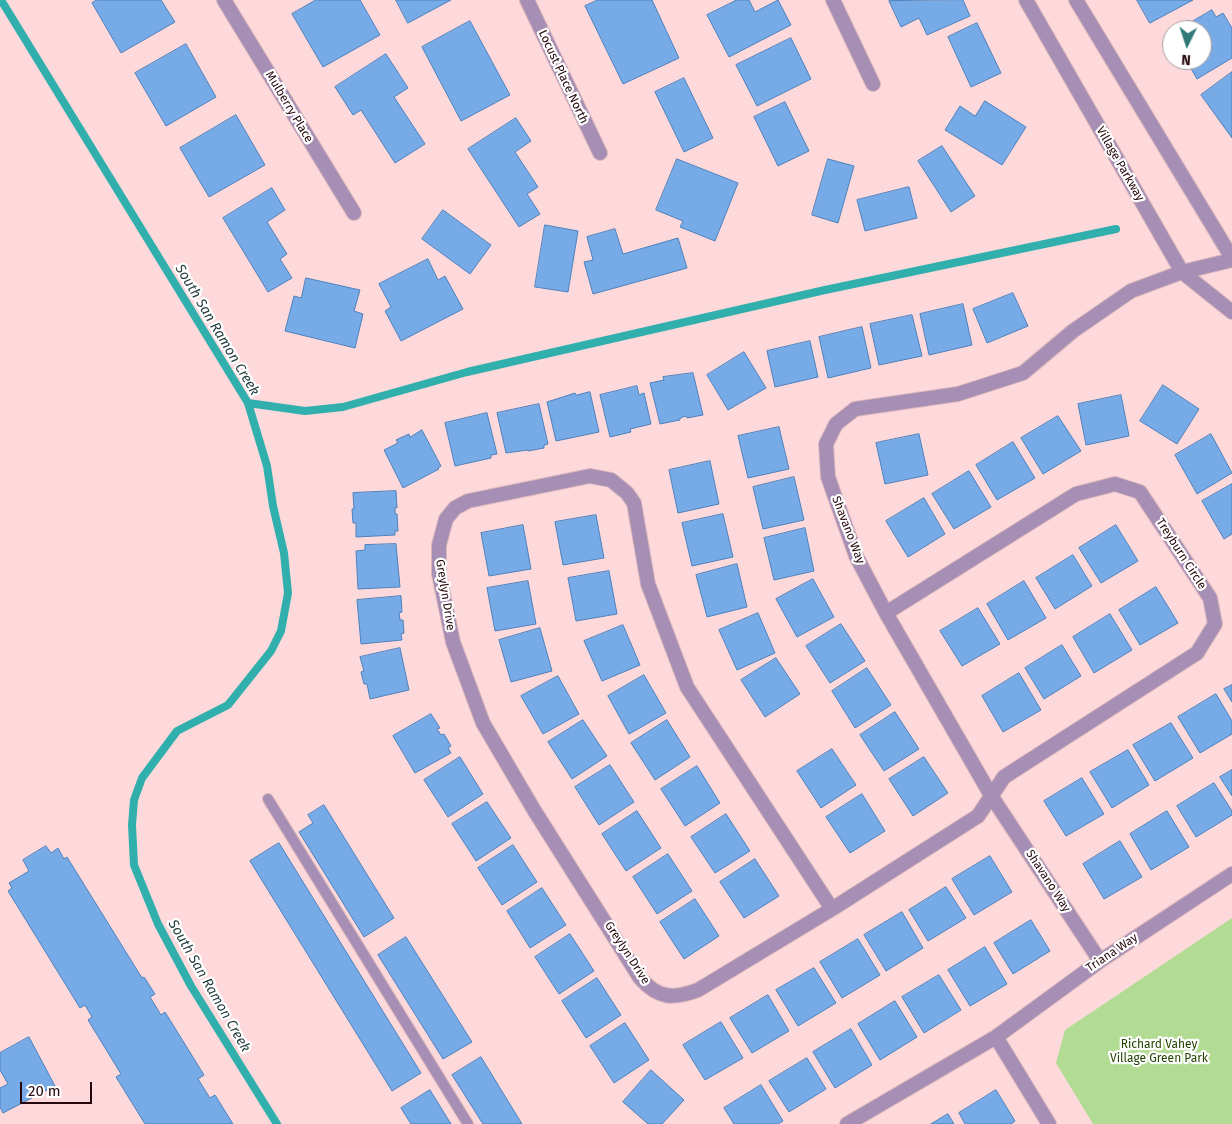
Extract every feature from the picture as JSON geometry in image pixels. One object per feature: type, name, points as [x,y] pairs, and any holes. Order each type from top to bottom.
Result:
[{"type":"street","name":"Mulberry Place","points":[[224,0],[354,214]]},
{"type":"street","name":"Locust Place North","points":[[527,0],[600,153]]},
{"type":"street","points":[[833,0],[873,84]]},
{"type":"street","name":"Village Parkway","points":[[1026,0],[1182,272],[1232,312]]},
{"type":"street","points":[[1076,0],[1232,259]]},
{"type":"street","name":"Shavano Way","points":[[1100,961],[992,797],[886,613],[856,556],[828,477],[826,444],[836,424],[855,409],[958,394],[1023,373],[1073,331],[1131,291],[1182,272],[1232,259]]},
{"type":"street","name":"Greylyn Drive","points":[[832,910],[687,687],[648,584],[634,503],[627,493],[611,480],[590,476],[468,501],[455,508],[446,519],[441,533],[439,574],[453,642],[483,723],[534,810],[646,985],[653,990],[668,996],[684,995],[698,990],[832,910],[978,816],[992,797]]},
{"type":"street","name":"Treyburn Circle","points":[[886,613],[1076,494],[1115,484],[1140,492],[1210,598],[1215,624],[1196,653],[1004,777],[992,797]]},
{"type":"street","name":"Triana Way","points":[[847,1124],[996,1037],[1100,961],[1232,874]]},
{"type":"street","points":[[996,1037],[1049,1124]]},
{"type":"lane","points":[[268,798],[468,1124]]},
{"type":"green space","name":"Richard Vahey Village Green Park","points":[[1232,918],[1232,1124],[1093,1124],[1056,1063],[1065,1030]]},
{"type":"building","points":[[97,0],[161,0],[175,22],[121,53],[92,3]]},
{"type":"building","points":[[316,0],[360,0],[380,35],[323,67],[292,14]]},
{"type":"building","points":[[396,0],[451,0],[408,23]]},
{"type":"building","points":[[598,0],[652,0],[679,58],[623,84],[585,6]]},
{"type":"building","points":[[737,0],[749,0],[755,12],[778,0],[791,25],[729,57],[707,15]]},
{"type":"building","points":[[963,0],[970,16],[927,35],[919,18],[901,27],[889,1]]},
{"type":"building","points":[[1137,0],[1193,0],[1150,23]]},
{"type":"building","points":[[1212,10],[1216,17],[1223,13],[1232,28],[1232,58],[1212,70],[1212,20],[1195,20]]},
{"type":"building","points":[[470,21],[510,95],[461,121],[422,47]]},
{"type":"building","points":[[977,23],[1001,73],[971,87],[948,37]]},
{"type":"building","points":[[791,38],[811,79],[757,106],[736,65]]},
{"type":"building","points":[[186,44],[216,97],[166,126],[135,73]]},
{"type":"building","points":[[386,54],[408,88],[394,97],[425,144],[395,163],[361,110],[353,115],[335,87]]},
{"type":"building","points":[[1192,70],[1212,70],[1197,79]]},
{"type":"building","points":[[1232,72],[1232,138],[1201,95]]},
{"type":"building","points":[[684,78],[713,138],[684,152],[655,92]]},
{"type":"building","points":[[985,101],[1026,127],[1002,165],[945,130],[960,106],[975,116]]},
{"type":"building","points":[[785,102],[809,151],[778,166],[754,117]]},
{"type":"building","points":[[236,115],[265,165],[209,197],[180,148]]},
{"type":"building","points":[[516,118],[531,141],[515,152],[538,187],[527,194],[540,214],[519,227],[468,149]]},
{"type":"building","points":[[942,146],[975,196],[951,212],[918,161]]},
{"type":"building","points":[[677,159],[738,183],[715,241],[680,227],[683,221],[656,210]]},
{"type":"building","points":[[828,159],[854,166],[838,223],[812,215]]},
{"type":"building","points":[[909,187],[917,218],[865,231],[857,200]]},
{"type":"building","points":[[272,188],[285,210],[267,222],[287,254],[280,259],[292,278],[268,292],[223,218]]},
{"type":"building","points":[[443,210],[491,245],[470,274],[422,239]]},
{"type":"building","points":[[545,225],[578,231],[568,292],[535,287]]},
{"type":"building","points":[[615,229],[623,254],[678,238],[687,268],[593,294],[584,262],[593,260],[587,237]]},
{"type":"building","points":[[428,259],[438,280],[445,276],[463,309],[401,341],[385,311],[391,307],[379,284]]},
{"type":"building","points":[[306,278],[360,290],[354,311],[363,314],[355,348],[285,331],[294,296],[301,298]]},
{"type":"building","points":[[1013,293],[1028,326],[987,343],[973,309]]},
{"type":"building","points":[[963,304],[972,345],[929,355],[920,314]]},
{"type":"building","points":[[912,315],[922,356],[879,365],[870,324]]},
{"type":"building","points":[[862,327],[871,368],[828,378],[819,337]]},
{"type":"building","points":[[810,341],[818,377],[775,387],[767,351]]},
{"type":"building","points":[[744,352],[766,388],[728,410],[707,375]]},
{"type":"building","points":[[693,373],[703,415],[687,418],[686,416],[680,418],[680,420],[660,424],[650,383],[664,380],[663,377]]},
{"type":"building","points":[[1163,385],[1199,409],[1177,444],[1140,421]]},
{"type":"building","points":[[637,386],[639,395],[644,393],[651,424],[630,429],[631,432],[610,437],[600,395]]},
{"type":"building","points":[[590,392],[599,432],[556,441],[547,402],[575,393],[576,395]]},
{"type":"building","points":[[1121,395],[1129,436],[1086,445],[1078,404]]},
{"type":"building","points":[[539,404],[548,444],[544,445],[544,448],[506,453],[497,413]]},
{"type":"building","points":[[487,413],[497,454],[491,455],[491,458],[455,466],[445,423]]},
{"type":"building","points":[[1058,416],[1081,451],[1043,474],[1021,438]]},
{"type":"building","points":[[779,427],[789,469],[748,478],[738,436]]},
{"type":"building","points":[[422,430],[441,466],[439,469],[403,488],[384,450],[398,443],[396,440],[409,434],[410,437]]},
{"type":"building","points":[[919,434],[928,475],[885,484],[876,443]]},
{"type":"building","points":[[1211,434],[1232,473],[1197,494],[1175,455]]},
{"type":"building","points":[[1013,442],[1035,478],[997,500],[976,465]]},
{"type":"building","points":[[710,461],[719,504],[678,513],[669,470]]},
{"type":"building","points":[[969,471],[991,507],[954,529],[932,494]]},
{"type":"building","points":[[794,477],[804,520],[763,529],[753,487]]},
{"type":"building","points":[[1232,484],[1232,534],[1224,539],[1202,501]]},
{"type":"building","points":[[396,491],[397,508],[395,507],[395,514],[397,514],[398,531],[395,531],[395,535],[356,537],[356,523],[353,523],[352,509],[354,509],[353,493]]},
{"type":"building","points":[[924,498],[945,534],[908,557],[886,521]]},
{"type":"building","points":[[723,514],[733,557],[692,566],[682,523]]},
{"type":"building","points":[[596,515],[604,558],[563,565],[555,522]]},
{"type":"building","points":[[523,525],[531,569],[489,576],[481,533]]},
{"type":"building","points":[[1116,525],[1138,561],[1101,583],[1079,548]]},
{"type":"building","points":[[805,528],[814,571],[774,580],[764,538]]},
{"type":"building","points":[[396,544],[400,587],[358,589],[356,551],[365,550],[365,545]]},
{"type":"building","points":[[1073,555],[1092,586],[1055,609],[1036,578]]},
{"type":"building","points":[[737,564],[747,607],[707,617],[696,575]]},
{"type":"building","points":[[609,571],[617,614],[576,621],[568,578]]},
{"type":"building","points":[[813,579],[834,617],[797,637],[776,599]]},
{"type":"building","points":[[528,581],[536,624],[495,631],[487,588]]},
{"type":"building","points":[[1024,581],[1046,618],[1008,640],[987,604]]},
{"type":"building","points":[[1156,587],[1178,623],[1140,645],[1119,610]]},
{"type":"building","points":[[401,596],[402,612],[399,613],[400,620],[403,620],[404,633],[401,634],[402,640],[361,644],[357,600]]},
{"type":"building","points":[[978,608],[1000,644],[962,666],[940,631]]},
{"type":"building","points":[[758,613],[775,653],[737,670],[719,630]]},
{"type":"building","points":[[1110,614],[1132,650],[1094,673],[1073,637]]},
{"type":"building","points":[[841,624],[865,661],[830,683],[806,646]]},
{"type":"building","points":[[623,625],[640,665],[602,681],[584,641]]},
{"type":"building","points":[[540,628],[552,671],[511,682],[499,640]]},
{"type":"building","points":[[1062,645],[1081,676],[1044,699],[1025,668]]},
{"type":"building","points":[[400,648],[409,690],[370,699],[367,684],[364,684],[361,672],[364,671],[360,657]]},
{"type":"building","points":[[776,658],[800,694],[765,717],[741,680]]},
{"type":"building","points":[[867,668],[891,705],[855,728],[832,691]]},
{"type":"building","points":[[1019,673],[1041,710],[1003,732],[982,696]]},
{"type":"building","points":[[644,675],[666,713],[629,734],[608,696]]},
{"type":"building","points":[[558,676],[579,714],[543,734],[521,696]]},
{"type":"building","points":[[1232,685],[1232,702],[1224,689]]},
{"type":"building","points":[[1216,694],[1232,721],[1232,734],[1200,753],[1178,717]]},
{"type":"building","points":[[895,712],[919,749],[884,771],[860,735]]},
{"type":"building","points":[[431,714],[440,728],[437,729],[441,735],[444,734],[451,746],[448,748],[451,753],[415,773],[393,736]]},
{"type":"building","points":[[583,720],[607,756],[572,779],[548,742]]},
{"type":"building","points":[[667,720],[690,757],[655,780],[631,743]]},
{"type":"building","points":[[1171,723],[1193,758],[1155,781],[1133,745]]},
{"type":"building","points":[[832,749],[856,785],[821,808],[797,771]]},
{"type":"building","points":[[1128,750],[1149,785],[1112,808],[1090,772]]},
{"type":"building","points":[[460,757],[483,794],[448,817],[424,780]]},
{"type":"building","points":[[924,757],[948,793],[913,816],[889,779]]},
{"type":"building","points":[[610,765],[634,802],[599,825],[575,787]]},
{"type":"building","points":[[697,766],[720,803],[685,826],[661,789]]},
{"type":"building","points":[[1232,770],[1232,796],[1220,777]]},
{"type":"building","points":[[1082,778],[1104,814],[1066,836],[1044,801]]},
{"type":"building","points":[[1214,783],[1232,811],[1232,815],[1196,837],[1177,806]]},
{"type":"building","points":[[862,794],[885,831],[850,853],[826,817]]},
{"type":"building","points":[[487,802],[511,838],[476,861],[452,824]]},
{"type":"building","points":[[324,805],[394,918],[364,937],[299,832],[313,823],[308,815]]},
{"type":"building","points":[[637,811],[661,848],[626,871],[602,834]]},
{"type":"building","points":[[1167,811],[1189,847],[1151,870],[1130,834]]},
{"type":"building","points":[[726,814],[750,851],[715,873],[691,837]]},
{"type":"building","points":[[1120,841],[1142,877],[1104,899],[1083,864]]},
{"type":"building","points":[[279,843],[421,1073],[392,1091],[250,861]]},
{"type":"building","points":[[513,845],[537,882],[502,905],[478,868]]},
{"type":"building","points":[[46,846],[51,853],[58,848],[64,859],[67,857],[142,978],[144,977],[155,994],[150,997],[161,1015],[165,1012],[204,1075],[198,1079],[210,1098],[215,1095],[233,1124],[145,1124],[116,1077],[121,1074],[88,1020],[92,1017],[85,1005],[80,1008],[8,891],[12,888],[9,883],[29,871],[23,860]]},
{"type":"building","points":[[668,854],[692,891],[657,914],[633,877]]},
{"type":"building","points":[[990,856],[1012,892],[974,915],[952,879]]},
{"type":"building","points":[[755,859],[779,896],[744,918],[720,882]]},
{"type":"building","points":[[946,887],[966,918],[928,941],[909,910]]},
{"type":"building","points":[[542,888],[566,925],[530,948],[507,911]]},
{"type":"building","points":[[695,899],[719,936],[684,959],[660,922]]},
{"type":"building","points":[[902,912],[923,948],[886,971],[864,935]]},
{"type":"building","points":[[1031,920],[1050,951],[1013,974],[994,943]]},
{"type":"building","points":[[570,934],[594,971],[559,994],[535,957]]},
{"type":"building","points":[[406,937],[472,1042],[443,1059],[378,955]]},
{"type":"building","points":[[858,939],[880,975],[842,998],[820,962]]},
{"type":"building","points":[[985,947],[1007,984],[970,1006],[948,970]]},
{"type":"building","points":[[814,968],[836,1003],[798,1026],[776,990]]},
{"type":"building","points":[[939,975],[961,1010],[924,1033],[902,997]]},
{"type":"building","points":[[597,978],[621,1015],[586,1038],[562,1001]]},
{"type":"building","points":[[768,995],[789,1031],[752,1053],[730,1018]]},
{"type":"building","points":[[895,1001],[917,1037],[880,1060],[858,1024]]},
{"type":"building","points":[[721,1022],[743,1058],[705,1080],[683,1045]]},
{"type":"building","points":[[625,1023],[649,1060],[614,1083],[590,1046]]},
{"type":"building","points":[[851,1029],[872,1065],[835,1088],[813,1052]]},
{"type":"building","points":[[29,1037],[55,1086],[3,1113],[0,1107],[0,1088],[8,1084],[0,1070],[0,1053]]},
{"type":"building","points":[[481,1057],[522,1124],[483,1124],[452,1075]]},
{"type":"building","points":[[807,1058],[826,1089],[789,1112],[769,1081]]},
{"type":"building","points":[[651,1070],[684,1100],[662,1124],[648,1124],[623,1102]]},
{"type":"building","points":[[761,1085],[783,1121],[778,1124],[734,1124],[724,1108]]},
{"type":"building","points":[[430,1090],[451,1124],[411,1124],[401,1108]]},
{"type":"building","points":[[996,1090],[1015,1121],[1011,1124],[965,1124],[959,1113]]},
{"type":"building","points":[[948,1114],[954,1124],[931,1124]]},
{"type":"waterway","name":"South San Ramon Creek","points":[[1,0],[248,403],[267,466],[273,506],[284,553],[288,593],[281,631],[271,651],[228,705],[177,731],[142,778],[134,800],[132,825],[134,865],[158,924],[191,986],[277,1124]]},
{"type":"waterway","points":[[248,403],[305,411],[343,407],[467,372],[825,290],[1116,229]]}]
